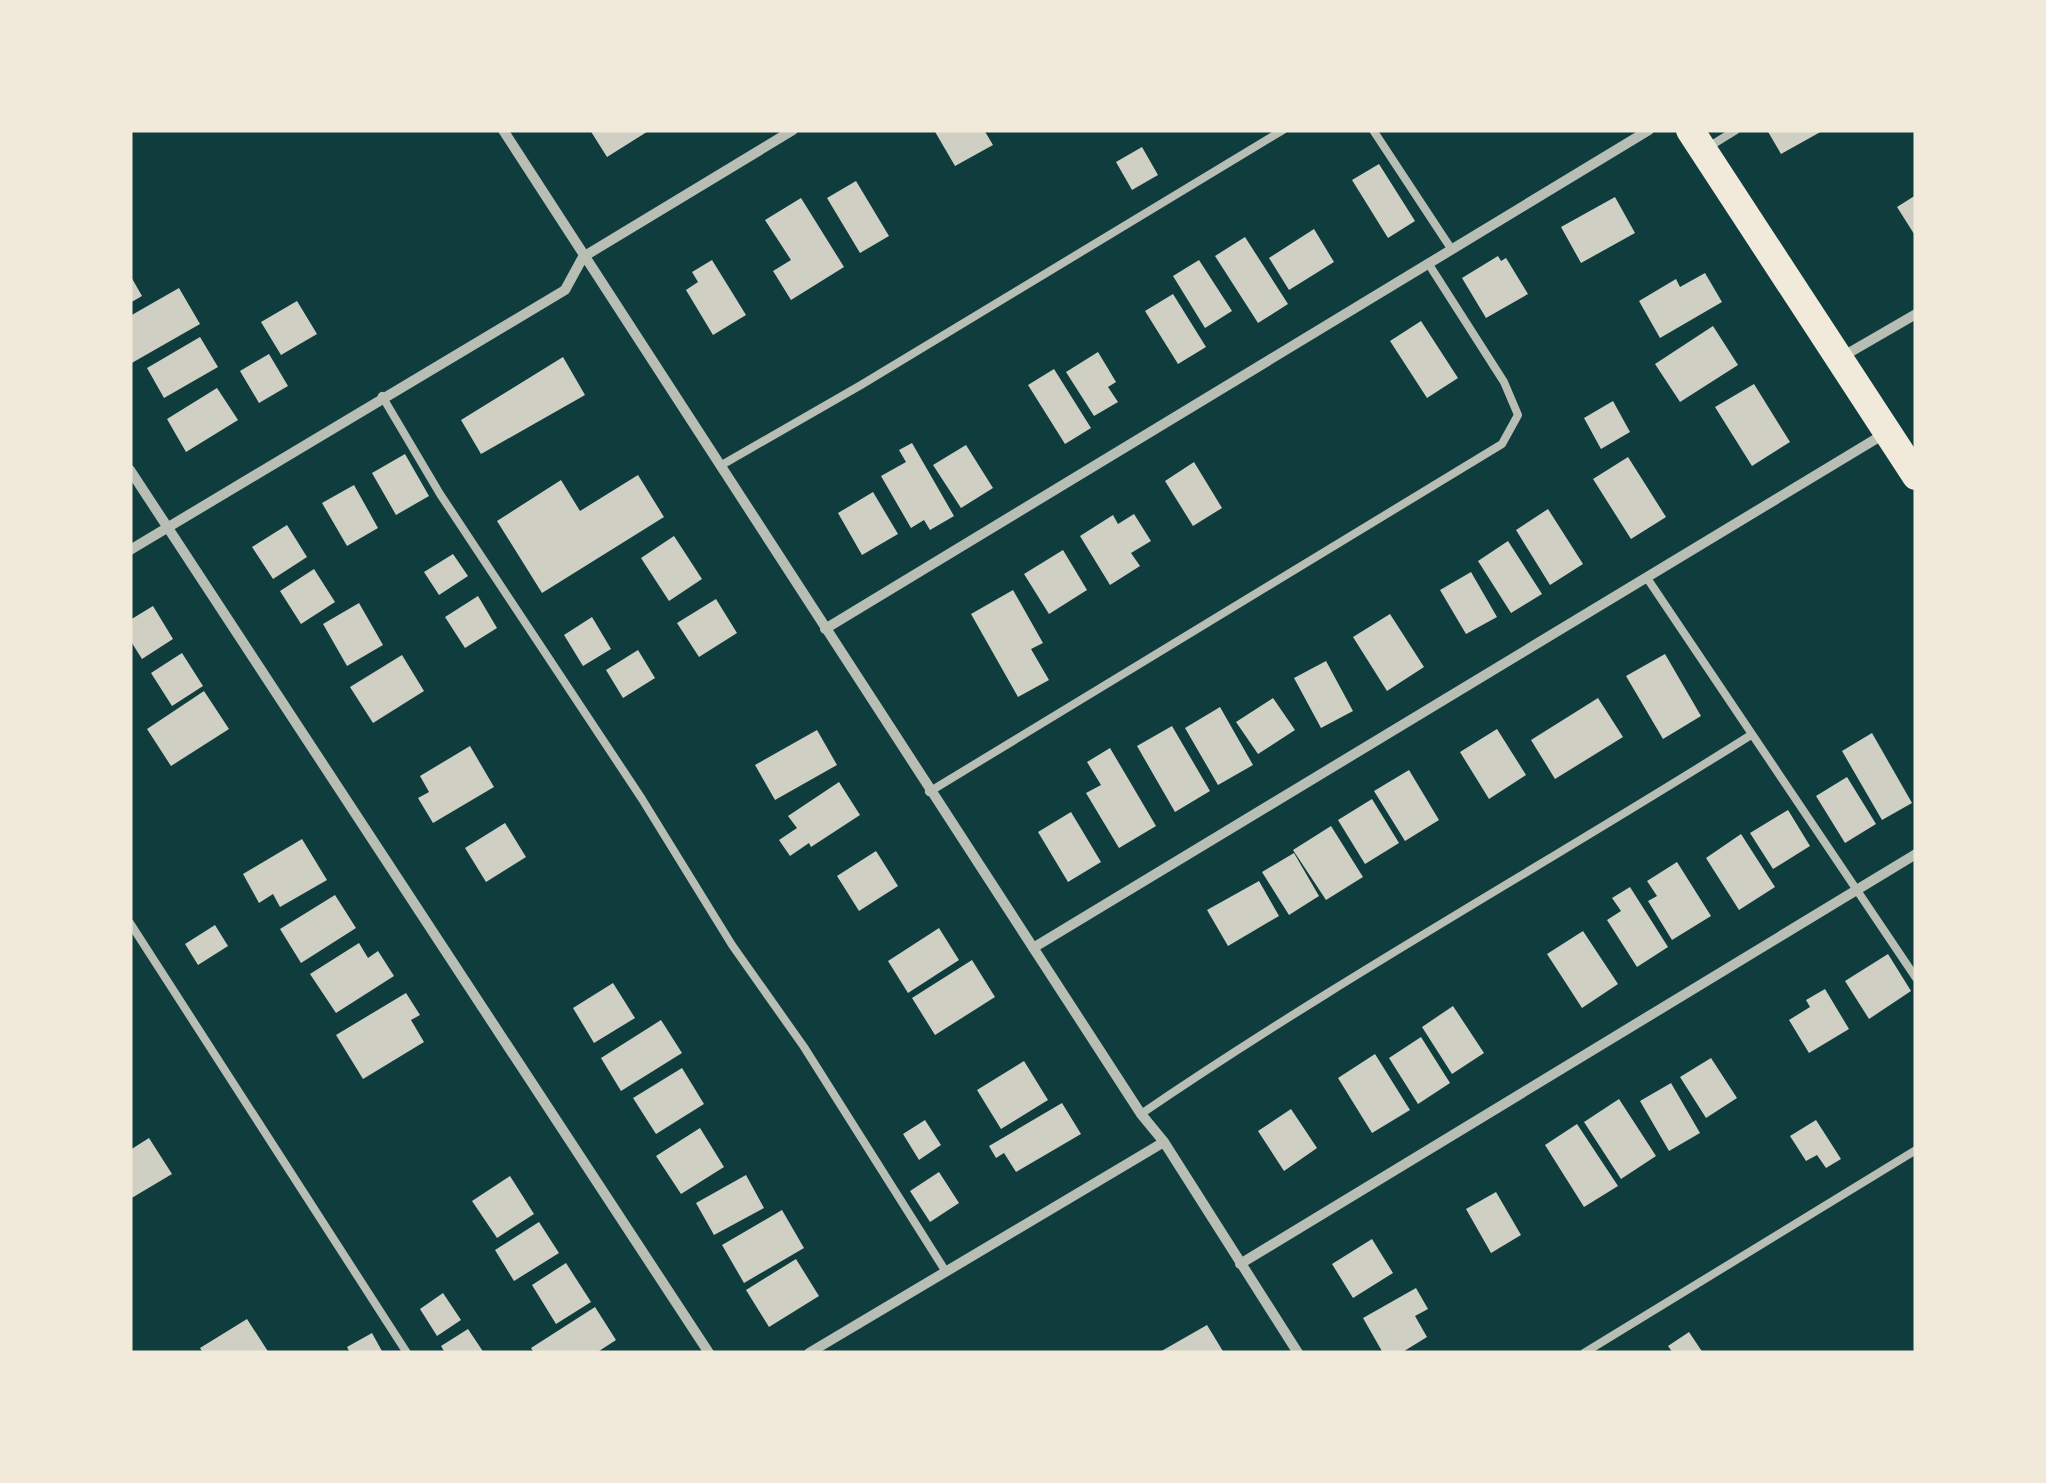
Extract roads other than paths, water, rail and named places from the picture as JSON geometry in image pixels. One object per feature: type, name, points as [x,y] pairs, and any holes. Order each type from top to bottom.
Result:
[{"type":"highway","points":[[1696,140],[1916,476]]},
{"type":"street","points":[[503,130],[1298,1353]]},
{"type":"street","points":[[130,550],[565,290],[583,257],[793,130]]},
{"type":"street","points":[[826,629],[1649,130]]},
{"type":"street","points":[[1840,358],[1916,314]]},
{"type":"street","points":[[1033,948],[1888,432]]},
{"type":"street","points":[[130,470],[708,1353]]},
{"type":"street","points":[[1240,1264],[1916,854]]},
{"type":"street","points":[[809,1353],[1164,1142]]},
{"type":"lane","points":[[720,466],[1283,130]]},
{"type":"lane","points":[[1373,130],[1452,250]]},
{"type":"lane","points":[[1696,140],[1736,130]]},
{"type":"lane","points":[[930,792],[1502,444],[1518,415],[1504,382],[1428,263]]},
{"type":"lane","points":[[382,396],[440,494],[642,799],[732,945],[804,1047],[946,1272]]},
{"type":"lane","points":[[1646,578],[1916,978]]},
{"type":"lane","points":[[1142,1114],[1388,953],[1541,866],[1751,736]]},
{"type":"lane","points":[[130,923],[407,1353]]},
{"type":"lane","points":[[1584,1353],[1916,1150]]}]
